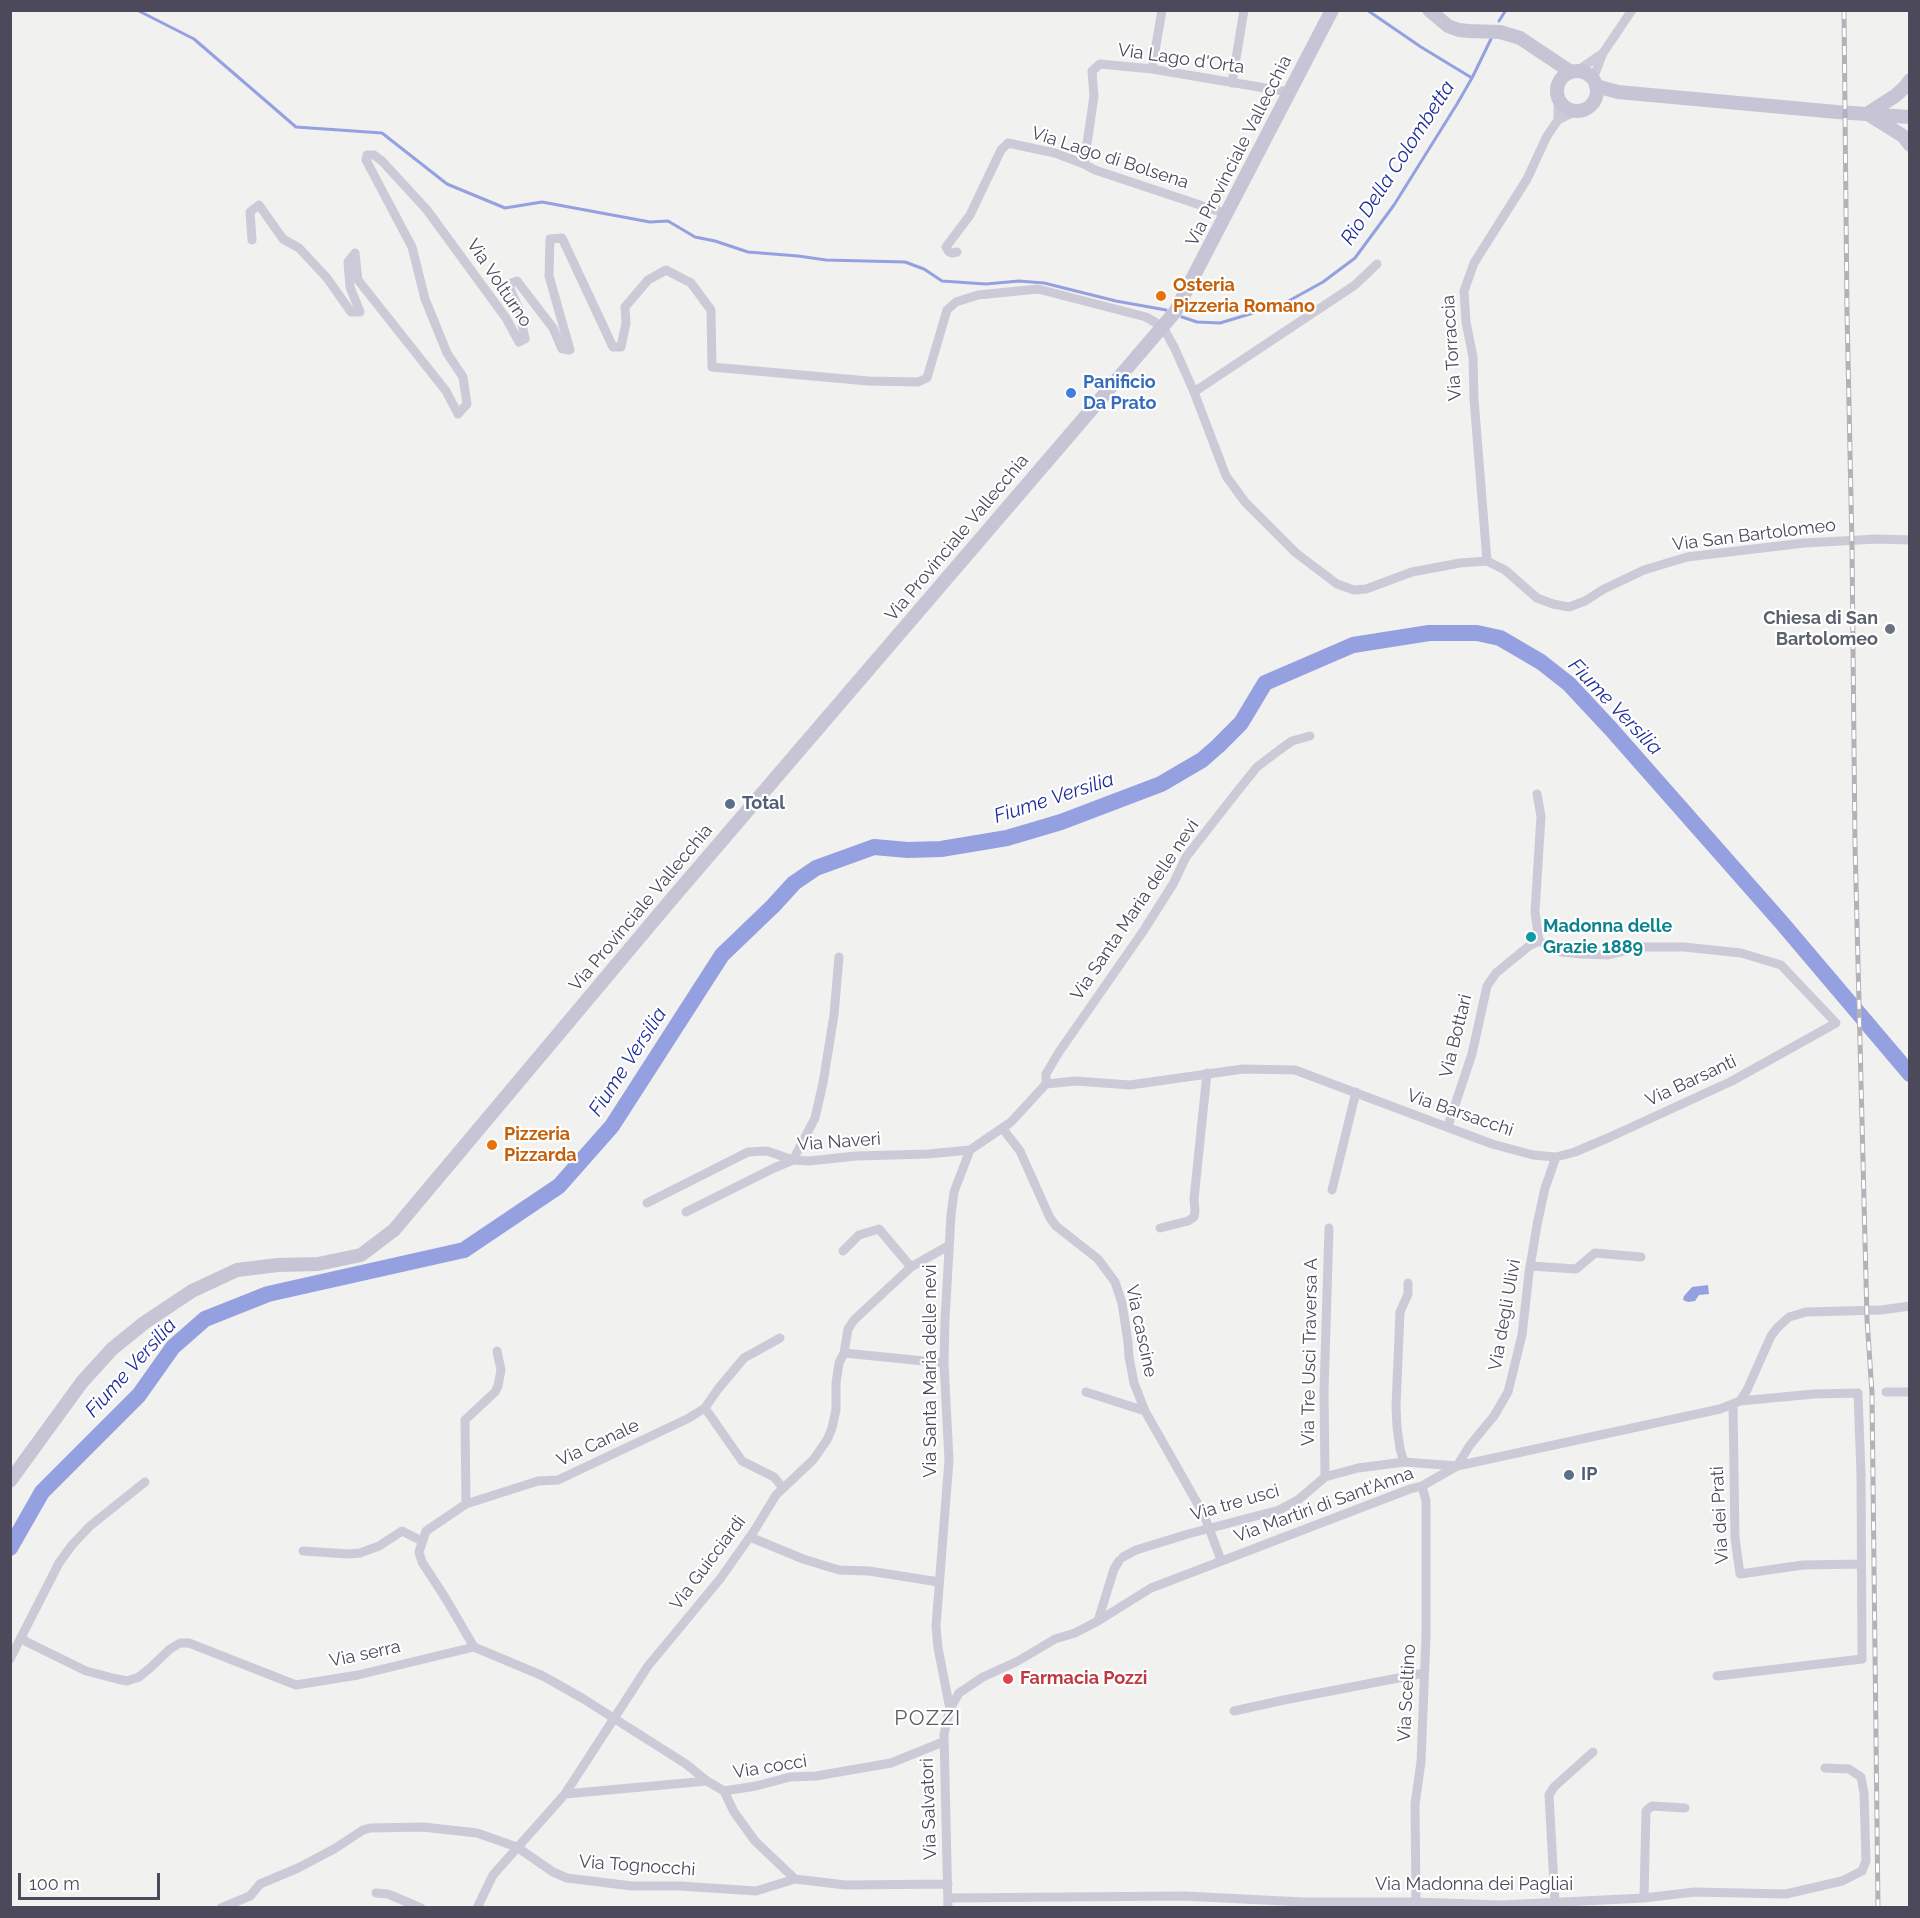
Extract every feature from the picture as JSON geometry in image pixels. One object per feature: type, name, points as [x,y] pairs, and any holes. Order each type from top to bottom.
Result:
[{"type":"main road","name":"Via Provinciale Vallecchia","points":[[10,1481],[82,1382],[112,1349],[144,1323],[192,1291],[237,1270],[278,1265],[318,1264],[361,1255],[394,1230],[686,883],[1176,312],[1332,10]]},
{"type":"main road","points":[[1429,10],[1448,26],[1469,32],[1500,32],[1511,35],[1574,71],[1589,75],[1594,83],[1595,99],[1585,108]]},
{"type":"main road","points":[[1544,55],[1566,107],[1585,108],[1618,92]]},
{"type":"main road","points":[[1558,90],[1561,79],[1574,71]]},
{"type":"main road","points":[[1867,114],[1895,96],[1910,80]]},
{"type":"main road","points":[[1594,83],[1618,92],[1910,117]]},
{"type":"main road","points":[[1867,114],[1903,136],[1910,145]]},
{"type":"street","points":[[1152,69],[1162,10]]},
{"type":"street","points":[[1232,83],[1244,10]]},
{"type":"street","points":[[1594,83],[1603,53],[1632,10]]},
{"type":"street","points":[[1574,71],[1603,53]]},
{"type":"street","name":"Via Lago d'Orta","points":[[1084,164],[1094,96],[1092,71],[1100,64],[1152,69],[1289,92]]},
{"type":"street","points":[[1558,90],[1558,120],[1585,108]]},
{"type":"street","name":"Via Torraccia","points":[[1487,561],[1474,399],[1473,357],[1464,291],[1474,263],[1527,179],[1547,136],[1558,120]]},
{"type":"street","name":"Via Lago di Bolsena","points":[[957,252],[952,253],[946,247],[970,215],[1001,150],[1008,143],[1055,153],[1095,170],[1227,214]]},
{"type":"street","name":"Via Volturno","points":[[252,240],[250,212],[259,205],[283,239],[299,249],[320,271],[351,312],[360,312],[350,287],[348,262],[355,253],[358,280],[446,391],[458,414],[467,404],[463,377],[447,353],[425,299],[412,247],[366,160],[367,155],[374,155],[382,161],[427,210],[506,318],[519,342],[525,339],[519,309],[508,284],[517,281],[553,328],[562,349],[570,350],[549,276],[550,239],[562,238],[613,347],[621,347],[626,323],[626,307],[648,280],[666,270],[691,283],[711,310],[712,368],[868,381],[918,382],[927,378],[946,310],[956,302],[978,295],[1038,289],[1146,317],[1163,327]]},
{"type":"street","points":[[1194,392],[1355,285],[1377,264]]},
{"type":"street","points":[[1163,327],[1194,392],[1226,476],[1245,502],[1296,553],[1337,584],[1354,590],[1366,589],[1412,572],[1461,562],[1487,561]]},
{"type":"street","name":"Via San Bartolomeo","points":[[1487,561],[1505,570],[1537,598],[1569,607],[1644,570],[1687,558],[1804,543],[1878,538],[1910,540]]},
{"type":"street","name":"Via Santa Maria delle nevi","points":[[950,1709],[937,1637],[949,1460],[944,1363],[948,1246],[954,1192],[970,1150],[1003,1129],[1046,1084],[1046,1074],[1059,1052],[1144,930],[1173,884],[1186,857],[1257,767],[1292,741],[1310,736]]},
{"type":"street","points":[[1537,794],[1541,816],[1535,912],[1539,941]]},
{"type":"street","name":"Via Barsanti","points":[[1539,941],[1561,952],[1581,954],[1608,955],[1641,947],[1657,949],[1684,947],[1741,953],[1781,965],[1836,1023],[1732,1081],[1610,1137],[1575,1152],[1556,1157]]},
{"type":"street","name":"Via Bottari","points":[[1448,1126],[1472,1054],[1487,986],[1496,973],[1529,945],[1539,941]]},
{"type":"street","points":[[647,1203],[748,1152],[767,1151],[794,1160],[815,1118],[834,1015],[839,957]]},
{"type":"street","name":"Via Barsacchi","points":[[1046,1084],[1076,1081],[1130,1085],[1243,1069],[1295,1070],[1492,1144],[1533,1155],[1556,1157]]},
{"type":"street","points":[[1160,1228],[1188,1221],[1194,1217],[1196,1211],[1194,1199],[1207,1073]]},
{"type":"street","points":[[1332,1190],[1356,1092]]},
{"type":"street","name":"Via cascine","points":[[1003,1129],[1020,1151],[1050,1218],[1056,1226],[1098,1259],[1115,1282],[1122,1303],[1134,1383],[1145,1411],[1204,1515],[1221,1560]]},
{"type":"street","name":"Via Naveri","points":[[686,1212],[794,1160],[809,1161],[970,1150]]},
{"type":"street","name":"Via degli Ulivi","points":[[1457,1466],[1470,1445],[1494,1416],[1508,1392],[1522,1335],[1530,1266],[1545,1188],[1556,1157]]},
{"type":"street","name":"Via Tre Usci Traversa A","points":[[1325,1477],[1324,1391],[1329,1228]]},
{"type":"street","points":[[843,1251],[859,1235],[879,1229],[911,1267]]},
{"type":"street","name":"Via Guicciardi","points":[[477,1908],[493,1875],[534,1826],[565,1794],[648,1666],[690,1617],[750,1537],[783,1488],[813,1460],[827,1440],[836,1410],[839,1363],[844,1353],[848,1329],[854,1320],[911,1267],[948,1246]]},
{"type":"street","points":[[1530,1266],[1576,1269],[1595,1253],[1641,1257]]},
{"type":"street","points":[[1404,1462],[1396,1427],[1396,1406],[1400,1312],[1408,1293],[1408,1283]]},
{"type":"street","points":[[1737,1403],[1750,1384],[1771,1336],[1790,1317],[1806,1312],[1881,1310],[1910,1306]]},
{"type":"street","name":"Via Canale","points":[[422,1541],[426,1531],[466,1504],[538,1481],[558,1480],[621,1452],[705,1408],[744,1358],[780,1338]]},
{"type":"street","points":[[466,1504],[465,1420],[495,1392],[498,1386],[501,1370],[497,1351]]},
{"type":"street","points":[[844,1353],[944,1363]]},
{"type":"street","points":[[1086,1392],[1145,1411]]},
{"type":"street","points":[[1886,1392],[1910,1392]]},
{"type":"street","name":"Via Martiri di Sant'Anna","points":[[950,1709],[959,1693],[983,1677],[1018,1661],[1055,1639],[1075,1633],[1098,1621],[1151,1588],[1422,1486],[1457,1466],[1650,1425],[1737,1403],[1814,1394],[1858,1393],[1861,1475],[1860,1564]]},
{"type":"street","name":"Via dei Prati","points":[[1737,1403],[1735,1528],[1740,1574],[1803,1565],[1860,1564]]},
{"type":"street","points":[[705,1408],[742,1461],[774,1477],[783,1488]]},
{"type":"street","name":"Via tre usci","points":[[1098,1621],[1114,1569],[1121,1559],[1136,1550],[1279,1510],[1298,1500],[1325,1477],[1358,1468],[1404,1462],[1457,1466]]},
{"type":"street","points":[[10,1659],[59,1563],[72,1545],[90,1526],[145,1482]]},
{"type":"street","name":"Via Sceltino","points":[[1416,1902],[1416,1804],[1421,1762],[1426,1636],[1426,1501],[1422,1486]]},
{"type":"street","points":[[303,1551],[360,1553],[379,1546],[402,1531],[422,1541],[419,1552],[422,1562],[474,1647],[543,1676],[582,1698],[686,1764],[706,1781]]},
{"type":"street","points":[[750,1537],[803,1559],[839,1570],[869,1571],[939,1582]]},
{"type":"street","points":[[1717,1676],[1862,1659],[1860,1564]]},
{"type":"street","name":"Via serra","points":[[22,1638],[86,1671],[127,1681],[139,1677],[180,1643],[189,1643],[296,1684],[358,1674],[474,1647]]},
{"type":"street","points":[[1234,1711],[1305,1695],[1424,1674]]},
{"type":"street","name":"Via Salvatori","points":[[948,1903],[943,1742],[950,1709]]},
{"type":"street","name":"Via cocci","points":[[706,1781],[724,1791],[756,1786],[790,1777],[816,1776],[891,1763],[943,1742]]},
{"type":"street","points":[[1556,1903],[1549,1795],[1554,1787],[1593,1752]]},
{"type":"street","name":"Via Madonna dei Pagliai","points":[[948,1903],[1131,1903],[1184,1896],[1303,1905],[1416,1902],[1574,1905],[1694,1892],[1786,1894],[1842,1881],[1862,1871],[1866,1861],[1864,1793],[1861,1777],[1849,1769],[1825,1768]]},
{"type":"street","points":[[565,1794],[706,1781]]},
{"type":"street","points":[[724,1791],[734,1812],[755,1841],[795,1880]]},
{"type":"street","points":[[1644,1898],[1646,1811],[1652,1806],[1685,1808]]},
{"type":"street","name":"Via Tognocchi","points":[[221,1908],[250,1896],[260,1884],[334,1850],[363,1830],[370,1828],[423,1827],[477,1833],[518,1847],[553,1872],[567,1878],[632,1886],[680,1886],[756,1891],[795,1880],[845,1885],[948,1884]]},
{"type":"street","points":[[376,1893],[388,1893],[421,1908]]},
{"type":"street","points":[[246,1908],[250,1896]]},
{"type":"water","points":[[1708,1285],[1709,1294],[1699,1295],[1695,1301],[1683,1300],[1692,1287]]},
{"type":"waterway","name":"Rio Della Colombetta","points":[[137,10],[194,39],[296,127],[382,133],[447,184],[505,208],[542,202],[650,222],[668,221],[695,237],[748,252],[826,260],[905,262],[924,269],[942,281],[986,284],[1019,281],[1044,283],[1116,301],[1166,310]]},
{"type":"waterway","points":[[1367,10],[1472,78]]},
{"type":"waterway","points":[[1499,21],[1506,10]]},
{"type":"waterway","name":"Rio Della Colombetta","points":[[1182,317],[1197,322],[1220,323],[1283,304],[1323,282],[1355,258],[1394,205],[1457,104],[1491,39]]},
{"type":"waterway","name":"Fiume Versilia","points":[[10,1548],[42,1492],[139,1395],[173,1347],[205,1319],[268,1294],[464,1250],[559,1186],[612,1126],[722,955],[794,883],[816,868],[874,847],[908,850],[941,849],[1007,838],[1061,822],[1161,784],[1202,760],[1218,746],[1241,723],[1265,683],[1353,645],[1429,633],[1477,633],[1500,638],[1541,662],[1569,684],[1611,729],[1782,923],[1910,1074]]},
{"type":"railway","points":[[1844,10],[1855,844],[1867,1319],[1872,1393],[1878,1908]]},
{"type":"place","name":"Osteria Pizzeria Romano","points":[[1161,296]]},
{"type":"place","name":"Panificio Da Prato","points":[[1071,393]]},
{"type":"place","name":"Chiesa di San Bartolomeo","points":[[1890,629]]},
{"type":"place","name":"Total","points":[[730,804]]},
{"type":"place","name":"Madonna delle Grazie 1889","points":[[1531,937]]},
{"type":"place","name":"Pizzeria Pizzarda","points":[[492,1145]]},
{"type":"place","name":"IP","points":[[1569,1475]]},
{"type":"place","name":"Farmacia Pozzi","points":[[1008,1679]]},
{"type":"district","name":"POZZI","points":[[928,1719]]}]
